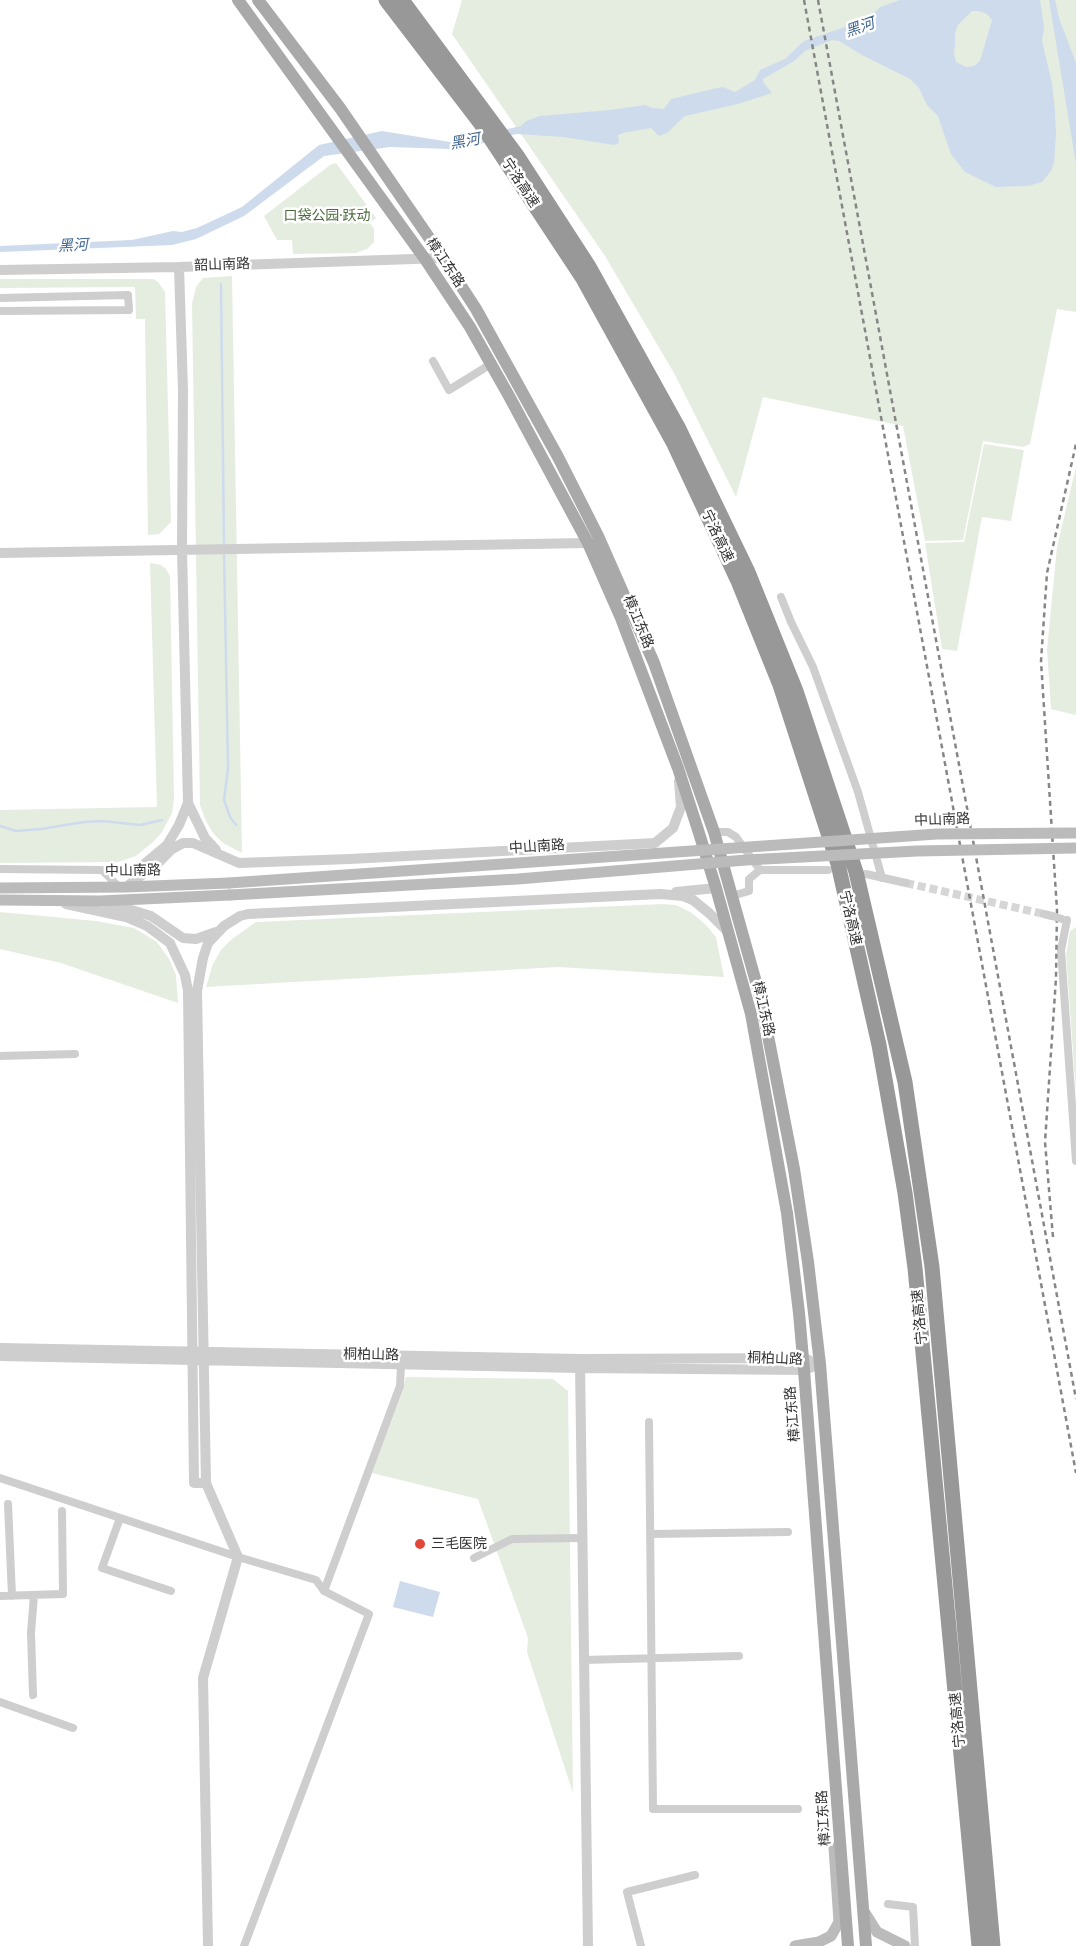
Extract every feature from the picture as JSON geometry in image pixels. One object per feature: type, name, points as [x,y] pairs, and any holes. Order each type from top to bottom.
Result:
[{"type":"highway","name":"宁洛高速","points":[[386,0],[487,122]]},
{"type":"highway","name":"宁洛高速","points":[[402,0],[512,160],[588,265],[679,429],[748,572],[796,691],[856,872],[905,1082],[932,1267],[983,1908],[993,1946]]},
{"type":"highway","name":"宁洛高速","points":[[979,1946],[983,1908]]},
{"type":"main road","name":"樟江东路","points":[[238,0],[425,259],[470,327],[547,465],[588,544],[621,618],[678,768],[716,888],[751,1014],[788,1222],[799,1312],[848,1946]]},
{"type":"main road","name":"樟江东路","points":[[258,0],[340,108],[443,258],[476,309],[558,457],[598,536],[654,663],[714,832],[761,1000],[798,1197],[820,1364],[865,1913],[866,1946]]},
{"type":"main road","name":"中山南路","points":[[0,888],[122,887],[229,882],[937,834],[1076,833]]},
{"type":"main road","name":"中山南路","points":[[0,900],[100,900],[230,895],[518,879],[746,860],[918,852],[1076,848]]},
{"type":"main road","points":[[795,1946],[819,1942],[831,1936],[839,1922],[831,1795],[835,1764]]},
{"type":"main road","points":[[865,1913],[876,1932],[905,1946]]},
{"type":"street","name":"韶山南路","points":[[0,270],[179,267],[443,258]]},
{"type":"street","points":[[122,887],[138,870],[167,845],[180,825],[188,803],[182,550],[183,390],[179,267]]},
{"type":"street","points":[[0,298],[128,295],[129,310],[0,311]]},
{"type":"street","points":[[433,361],[449,390],[491,364]]},
{"type":"street","points":[[0,553],[588,544]]},
{"type":"street","points":[[781,597],[813,667],[858,792],[882,878]]},
{"type":"street","points":[[122,887],[158,863],[172,849],[183,843],[194,843],[239,862],[248,862],[655,843],[673,828],[681,806],[678,768]]},
{"type":"street","points":[[188,803],[206,838],[222,856]]},
{"type":"street","points":[[714,832],[728,832],[736,836],[760,870]]},
{"type":"street","points":[[0,869],[102,870],[122,887]]},
{"type":"street","points":[[732,896],[748,891],[749,879],[760,870],[828,870]]},
{"type":"street","points":[[866,874],[906,883]]},
{"type":"street","points":[[208,1946],[203,1678],[238,1557],[206,1483],[194,1483],[197,1356],[197,991],[208,943],[217,932],[240,916],[248,914],[660,894],[716,888]]},
{"type":"street","points":[[660,894],[683,896],[693,900],[728,932]]},
{"type":"street","points":[[51,900],[126,917],[147,926],[170,943],[185,975],[188,991],[197,1356]]},
{"type":"street","points":[[100,900],[151,916],[183,938],[196,939],[217,932]]},
{"type":"street","points":[[1048,915],[1076,922]]},
{"type":"street","points":[[1064,919],[1061,950],[1076,1161]]},
{"type":"street","points":[[0,1056],[75,1054]]},
{"type":"street","name":"桐柏山路","points":[[0,1348],[401,1365],[580,1363]]},
{"type":"street","name":"桐柏山路","points":[[0,1356],[197,1356],[580,1363],[820,1364]]},
{"type":"street","points":[[580,1363],[588,1946]]},
{"type":"street","points":[[324,1591],[400,1386],[401,1365]]},
{"type":"street","points":[[649,1422],[653,1809],[798,1809]]},
{"type":"street","points":[[0,1478],[238,1557],[316,1580],[324,1591],[369,1614],[244,1946]]},
{"type":"street","points":[[8,1504],[12,1596]]},
{"type":"street","points":[[0,1596],[63,1594],[62,1511]]},
{"type":"street","points":[[120,1518],[102,1568],[171,1591]]},
{"type":"street","points":[[650,1534],[788,1532]]},
{"type":"street","points":[[474,1558],[512,1539],[582,1538]]},
{"type":"street","points":[[33,1695],[31,1633],[34,1595]]},
{"type":"street","points":[[584,1660],[739,1656]]},
{"type":"street","points":[[0,1702],[73,1728]]},
{"type":"street","points":[[641,1946],[627,1892],[695,1875]]},
{"type":"street","points":[[888,1904],[913,1907],[915,1946]]},
{"type":"green space","points":[[462,0],[1076,0],[1076,312],[1057,309],[1030,444],[1023,447],[983,441],[963,540],[925,541],[903,426],[763,397],[736,497],[674,373],[605,256],[452,34]]},
{"type":"green space","name":"口袋公园·跃动","points":[[336,163],[376,218],[370,223],[374,229],[374,242],[367,249],[356,253],[293,254],[292,240],[277,240],[264,216],[330,165]]},
{"type":"green space","points":[[232,276],[242,853],[223,843],[213,833],[200,805],[192,304],[196,287],[203,278]]},
{"type":"green space","points":[[0,279],[153,279],[158,282],[165,292],[171,522],[159,534],[148,535],[145,319],[136,319],[135,287],[0,288]]},
{"type":"green space","points":[[984,444],[1024,450],[1011,521],[982,517],[957,651],[942,649],[925,543],[964,542]]},
{"type":"green space","points":[[1076,467],[1076,715],[1051,709],[1047,650],[1057,547]]},
{"type":"green space","points":[[150,563],[161,565],[170,576],[174,798],[172,813],[162,832],[153,842],[136,856],[118,862],[0,863],[0,810],[157,807]]},
{"type":"green space","points":[[663,904],[676,905],[692,913],[706,925],[716,937],[724,977],[558,967],[206,987],[213,964],[221,950],[232,939],[256,922]]},
{"type":"green space","points":[[0,912],[96,921],[134,928],[157,942],[169,959],[176,975],[178,1003],[61,963],[0,949]]},
{"type":"green space","points":[[1076,927],[1076,1093],[1066,955],[1070,931]]},
{"type":"green space","points":[[406,1377],[553,1379],[568,1391],[573,1793],[527,1652],[528,1638],[478,1499],[372,1473],[402,1393]]},
{"type":"water","name":"黑河","points":[[900,0],[1040,0],[1044,27],[1042,41],[1052,83],[1056,135],[1054,163],[1051,171],[1042,182],[1028,186],[996,187],[965,172],[951,154],[938,116],[927,105],[919,88],[910,79],[839,41],[832,40],[805,51],[794,61],[763,79],[763,82],[772,93],[738,104],[685,116],[667,133],[659,136],[651,128],[623,133],[618,135],[619,143],[614,145],[563,137],[516,134],[477,145],[450,149],[390,147],[324,156],[244,216],[196,239],[172,245],[0,252],[0,246],[132,240],[197,228],[242,207],[319,145],[382,131],[456,143],[472,137],[521,126],[526,121],[540,116],[645,105],[664,109],[671,99],[723,87],[735,92],[755,80],[760,70],[785,59],[804,41],[868,19],[880,7]],"holes":[[[972,11],[987,14],[992,20],[980,61],[974,66],[966,67],[956,62],[954,54],[955,33],[958,25]]]},
{"type":"water","points":[[1049,0],[1055,0],[1059,18],[1076,63],[1076,164]]},
{"type":"water","points":[[400,1581],[440,1592],[433,1617],[393,1607]]},
{"type":"waterway","points":[[221,284],[224,547]]},
{"type":"waterway","points":[[224,552],[228,768],[224,800],[230,817],[236,825]]},
{"type":"waterway","points":[[0,826],[16,831],[84,822],[102,821],[140,825],[162,820]]},
{"type":"tunnel","points":[[906,883],[1044,914]]},
{"type":"railway","points":[[804,0],[1076,1473]]},
{"type":"railway","points":[[818,0],[1076,1399]]},
{"type":"railway","points":[[1053,1237],[1045,1142],[1056,978],[1057,910],[1041,661],[1047,573],[1076,444]]},
{"type":"place","name":"三毛医院","points":[[420,1544]]}]
